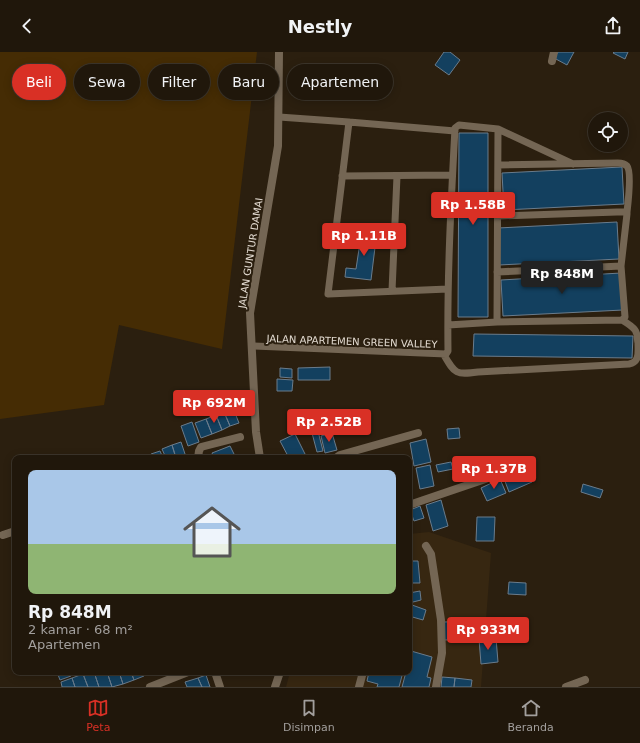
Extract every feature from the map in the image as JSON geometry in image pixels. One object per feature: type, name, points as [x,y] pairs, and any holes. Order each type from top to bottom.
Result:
[{"type":"street","name":"JALAN GUNTUR DAMAI","points":[[260,455],[256,432],[250,313],[278,146],[279,52]]},
{"type":"street","points":[[552,62],[554,52]]},
{"type":"street","points":[[340,455],[418,433]]},
{"type":"street","points":[[198,455],[198,451],[201,448],[240,437]]},
{"type":"street","points":[[412,504],[506,472]]},
{"type":"street","points":[[3,535],[12,532]]},
{"type":"street","points":[[426,546],[431,554],[441,620],[442,654],[436,687]]},
{"type":"street","points":[[150,687],[180,675]]},
{"type":"street","points":[[216,675],[220,687]]},
{"type":"street","points":[[275,687],[279,675]]},
{"type":"street","points":[[359,687],[362,675]]},
{"type":"street","points":[[566,687],[585,680]]},
{"type":"lane","points":[[279,117],[455,131],[459,124],[498,129],[574,164]]},
{"type":"lane","points":[[349,122],[328,294],[448,290]]},
{"type":"lane","points":[[497,322],[498,129]]},
{"type":"lane","name":"JALAN APARTEMEN GREEN VALLEY","points":[[252,346],[444,355],[447,353],[452,175],[455,131]]},
{"type":"lane","points":[[498,165],[618,163],[626,165],[630,177],[621,266],[625,317],[622,320]]},
{"type":"lane","points":[[342,176],[452,175]]},
{"type":"lane","points":[[392,291],[397,176]]},
{"type":"lane","points":[[498,216],[627,212]]},
{"type":"lane","points":[[497,272],[621,266]]},
{"type":"lane","points":[[444,355],[454,371],[466,374],[478,372],[629,364],[636,361],[639,354],[637,332],[622,320],[497,322],[448,325]]},
{"type":"shaded area","points":[[0,52],[257,52],[256,64],[218,64],[218,100],[251,100],[222,349],[119,325],[104,405],[0,419]]},
{"type":"shaded area","points":[[429,532],[491,553],[481,687],[286,687],[289,675],[412,675],[412,534]]},
{"type":"building","points":[[444,52],[450,52],[460,60],[449,75],[435,65]]},
{"type":"building","points":[[558,52],[574,52],[567,65],[554,58]]},
{"type":"building","points":[[628,52],[625,59],[613,53]]},
{"type":"building","points":[[459,133],[488,133],[488,317],[458,317]]},
{"type":"building","points":[[622,167],[624,204],[504,210],[502,173]]},
{"type":"building","points":[[617,222],[619,259],[499,265],[498,228]]},
{"type":"building","points":[[362,229],[377,231],[371,280],[345,277],[346,268],[356,269]]},
{"type":"building","points":[[621,273],[623,310],[503,316],[501,280]]},
{"type":"building","points":[[474,334],[633,336],[632,358],[473,356]]},
{"type":"building","points":[[330,367],[330,380],[298,380],[298,368]]},
{"type":"building","points":[[280,368],[292,369],[292,378],[280,377]]},
{"type":"building","points":[[277,379],[293,380],[292,391],[277,391]]},
{"type":"building","points":[[233,408],[239,423],[230,426],[224,412]]},
{"type":"building","points":[[224,412],[230,426],[222,430],[216,415]]},
{"type":"building","points":[[216,415],[222,430],[212,434],[206,419]]},
{"type":"building","points":[[347,417],[352,428],[339,434],[334,423]]},
{"type":"building","points":[[206,419],[212,434],[201,438],[195,423]]},
{"type":"building","points":[[192,422],[199,442],[188,446],[181,426]]},
{"type":"building","points":[[459,428],[460,438],[448,439],[447,429]]},
{"type":"building","points":[[318,431],[323,451],[317,452],[312,433]]},
{"type":"building","points":[[332,433],[337,450],[325,453],[321,436]]},
{"type":"building","points":[[295,434],[306,455],[287,455],[280,441]]},
{"type":"building","points":[[426,439],[431,462],[414,466],[410,443]]},
{"type":"building","points":[[181,442],[185,455],[175,455],[172,445]]},
{"type":"building","points":[[172,445],[175,455],[165,455],[162,449]]},
{"type":"building","points":[[230,446],[234,455],[213,455],[212,453]]},
{"type":"building","points":[[160,451],[162,455],[151,455]]},
{"type":"building","points":[[451,462],[453,469],[438,472],[436,465]]},
{"type":"building","points":[[468,463],[470,474],[458,477],[456,465]]},
{"type":"building","points":[[430,465],[434,486],[420,489],[416,468]]},
{"type":"building","points":[[526,466],[532,482],[509,492],[503,476]]},
{"type":"building","points":[[500,479],[506,493],[487,501],[481,488]]},
{"type":"building","points":[[583,484],[603,490],[600,498],[581,492]]},
{"type":"building","points":[[441,500],[448,526],[433,531],[426,505]]},
{"type":"building","points":[[420,506],[424,518],[414,521],[412,509]]},
{"type":"building","points":[[477,517],[495,517],[494,541],[476,541]]},
{"type":"building","points":[[412,561],[418,561],[420,583],[412,583]]},
{"type":"building","points":[[509,582],[526,583],[526,595],[508,594]]},
{"type":"building","points":[[420,591],[421,600],[412,602],[412,592]]},
{"type":"building","points":[[412,605],[426,610],[423,620],[412,617]]},
{"type":"building","points":[[474,621],[475,639],[444,640],[444,622]]},
{"type":"building","points":[[496,638],[498,662],[481,664],[479,639]]},
{"type":"building","points":[[412,651],[432,657],[427,677],[431,678],[429,687],[402,687],[405,675],[412,675]]},
{"type":"building","points":[[58,675],[71,675],[71,676],[60,680]]},
{"type":"building","points":[[83,675],[95,675],[99,687],[88,687]]},
{"type":"building","points":[[83,675],[88,687],[75,687],[72,678]]},
{"type":"building","points":[[95,675],[108,675],[112,687],[99,687]]},
{"type":"building","points":[[108,675],[120,675],[123,684],[112,687]]},
{"type":"building","points":[[120,675],[132,675],[134,680],[123,684]]},
{"type":"building","points":[[132,675],[144,676],[134,680]]},
{"type":"building","points":[[206,675],[210,687],[202,687],[198,678]]},
{"type":"building","points":[[368,675],[402,675],[399,687],[377,687],[378,684],[367,681]]},
{"type":"building","points":[[442,677],[455,678],[454,687],[441,687]]},
{"type":"building","points":[[72,678],[75,687],[62,687],[61,682]]},
{"type":"building","points":[[198,678],[202,687],[187,687],[185,682]]},
{"type":"building","points":[[455,678],[472,680],[471,687],[454,687]]}]
